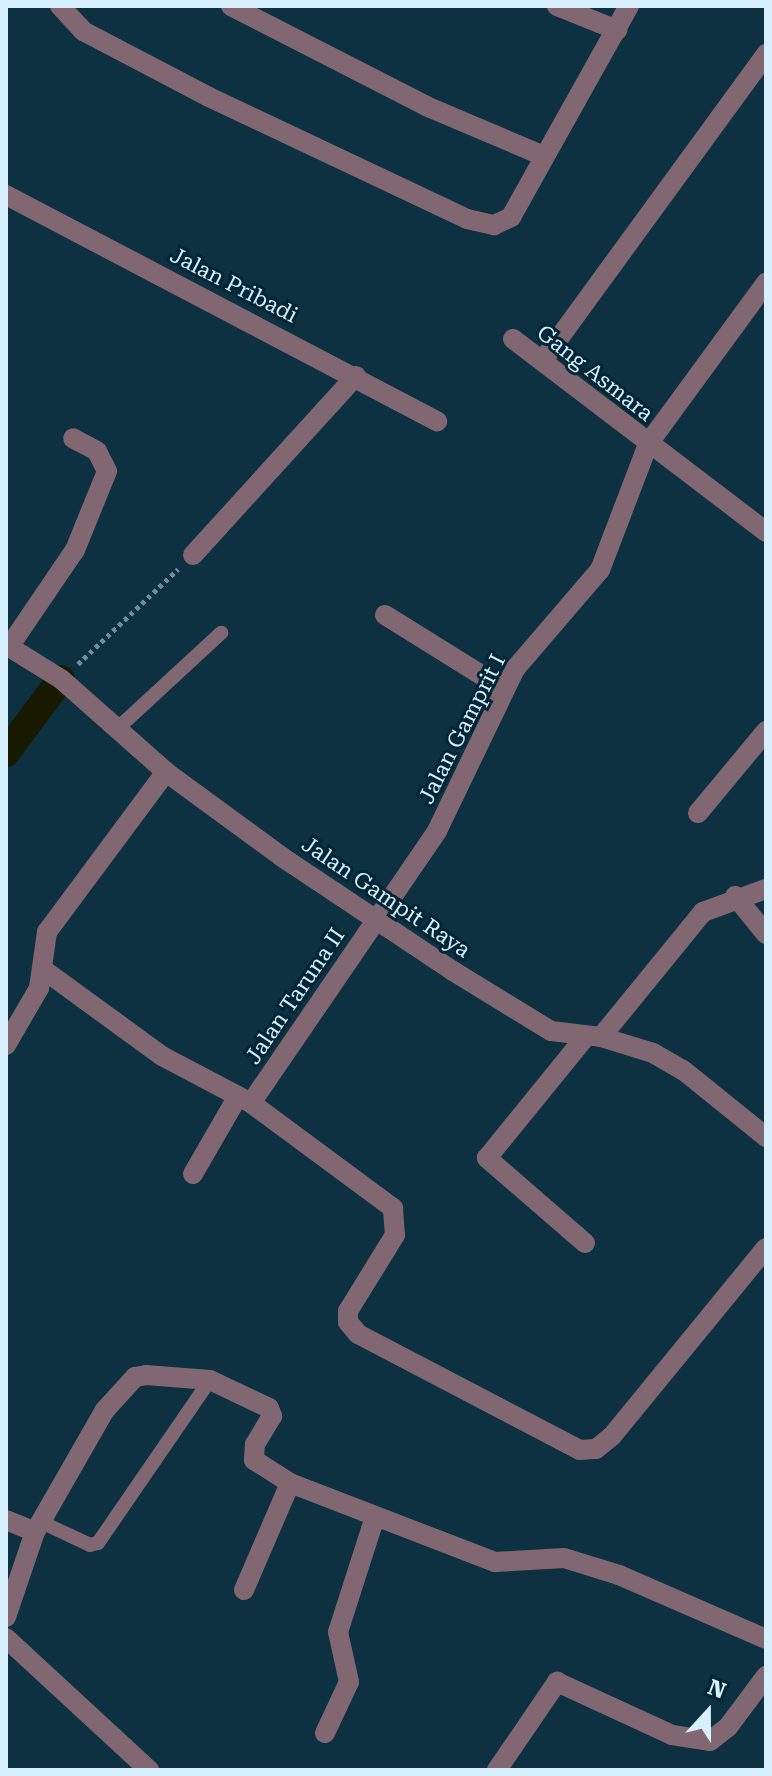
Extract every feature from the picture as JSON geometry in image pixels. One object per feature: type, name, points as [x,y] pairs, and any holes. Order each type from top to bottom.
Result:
[{"type":"street","points":[[60,6],[83,31],[195,89],[481,224],[503,223],[511,217],[629,6]]},
{"type":"street","points":[[231,6],[426,106],[544,156]]},
{"type":"street","points":[[557,6],[617,30]]},
{"type":"street","points":[[543,360],[766,54]]},
{"type":"street","name":"Jalan Pribadi","points":[[6,195],[437,421]]},
{"type":"street","name":"Jalan Gamprit I","points":[[379,917],[437,831],[504,689],[600,570],[648,444],[758,308],[766,283]]},
{"type":"street","name":"Gang Asmara","points":[[513,339],[766,532]]},
{"type":"street","points":[[193,555],[356,376]]},
{"type":"street","points":[[8,646],[75,550],[107,471],[97,451],[73,438]]},
{"type":"street","points":[[385,615],[504,689]]},
{"type":"street","name":"Jalan Gampit Raya","points":[[8,646],[61,679],[166,772],[282,857],[551,1031],[593,1036],[643,1049],[683,1070],[766,1137]]},
{"type":"street","points":[[698,813],[766,731]]},
{"type":"street","points":[[6,1045],[32,1005],[44,970],[47,932],[166,772]]},
{"type":"street","points":[[585,1243],[487,1158],[695,920],[735,896],[766,889]]},
{"type":"street","points":[[735,896],[766,934]]},
{"type":"street","name":"Jalan Taruna II","points":[[193,1174],[379,917]]},
{"type":"street","points":[[44,970],[162,1056],[245,1100],[397,1215],[395,1235],[348,1311],[348,1322],[358,1334],[580,1450],[596,1449],[612,1436],[766,1248]]},
{"type":"street","points":[[6,1617],[38,1527],[105,1410],[135,1377],[210,1380],[271,1410],[255,1444],[254,1460],[290,1483],[495,1562],[564,1558],[592,1566],[766,1639]]},
{"type":"street","points":[[244,1590],[290,1483]]},
{"type":"street","points":[[325,1733],[349,1682],[338,1632],[375,1517]]},
{"type":"street","points":[[6,1520],[38,1527]]},
{"type":"street","points":[[6,1638],[149,1770]]},
{"type":"street","points":[[497,1770],[557,1682],[672,1735],[710,1741],[728,1727],[766,1676]]},
{"type":"lane","points":[[117,729],[221,633]]},
{"type":"lane","points":[[38,1527],[90,1545],[98,1543],[210,1380]]},
{"type":"path","points":[[61,679],[193,555]]},
{"type":"waterway","points":[[6,753],[61,679]]}]
